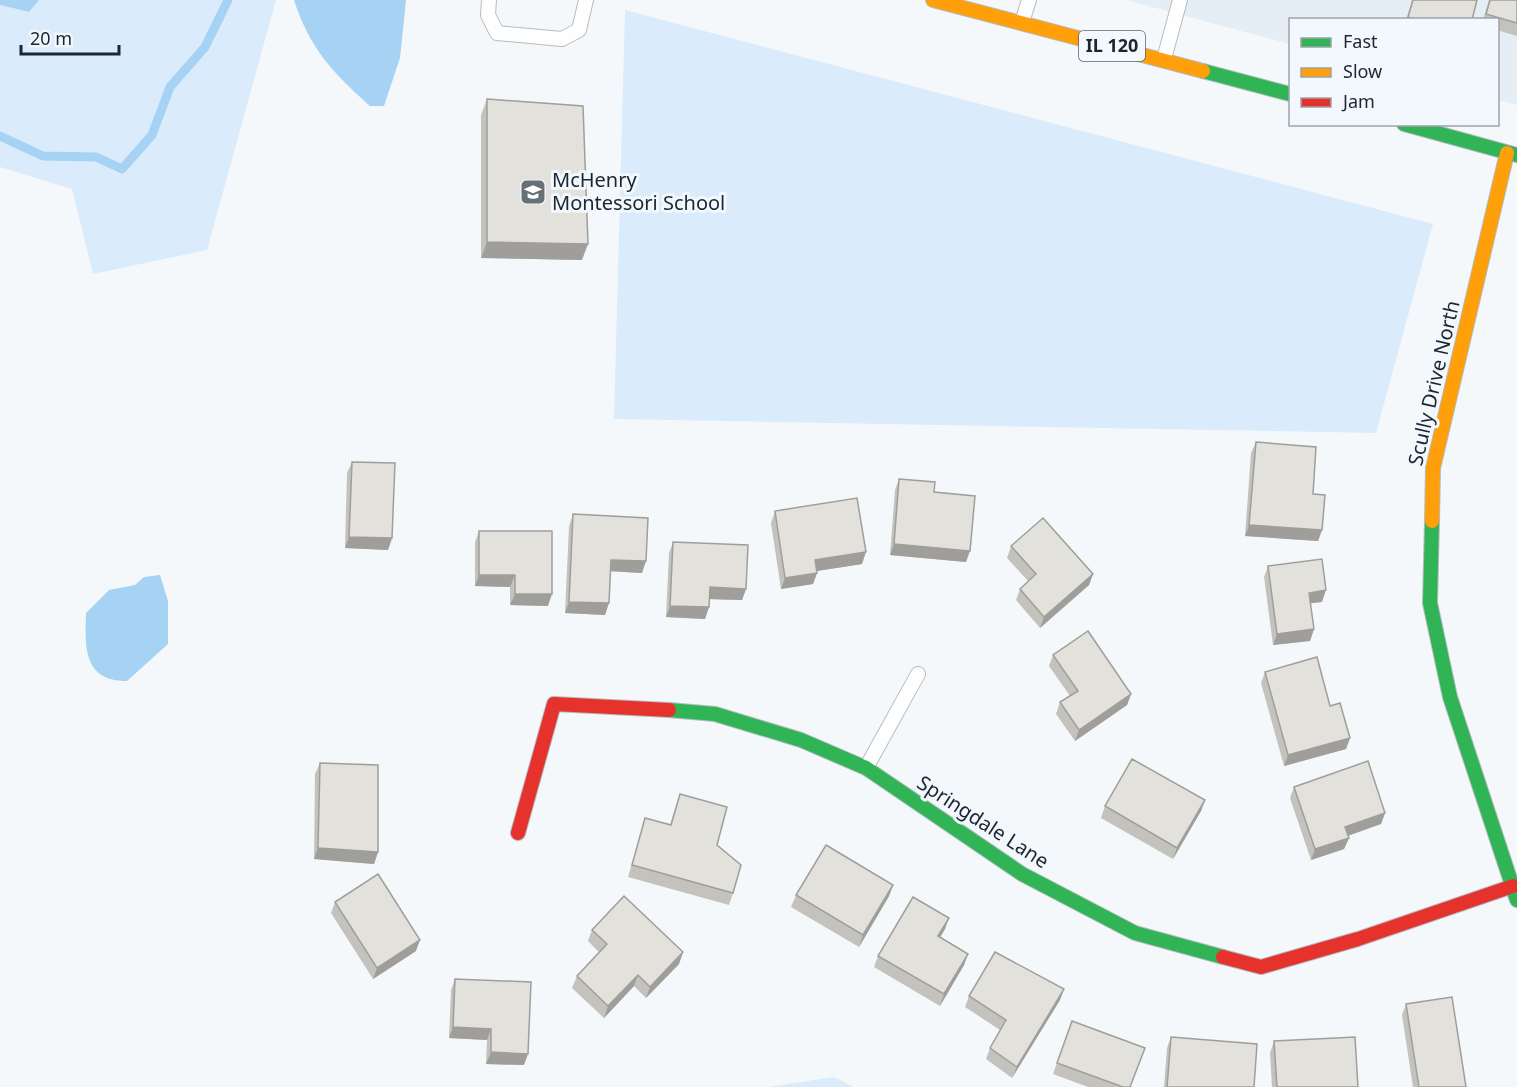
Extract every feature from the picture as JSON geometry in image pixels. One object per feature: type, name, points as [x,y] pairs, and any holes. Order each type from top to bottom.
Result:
[{"type":"street","name":"IL 120","points":[[933,0],[1289,94]]},
{"type":"street","points":[[1411,126],[1512,154]]},
{"type":"street","name":"Scully Drive North","points":[[1512,154],[1433,468],[1430,603],[1450,697],[1515,893]]},
{"type":"street","name":"Springdale Lane","points":[[518,833],[554,704],[613,705],[715,714],[801,740],[866,768],[1022,874],[1136,933],[1261,967],[1515,893]]},
{"type":"lane","points":[[489,0],[488,15],[497,33],[562,39],[579,30],[586,0]]},
{"type":"lane","points":[[1022,22],[1029,0]]},
{"type":"lane","points":[[1164,59],[1180,0]]},
{"type":"lane","points":[[866,768],[918,674]]},
{"type":"shaded area","points":[[39,0],[276,0],[207,250],[93,274],[72,189],[0,167],[0,5],[29,12]]},
{"type":"shaded area","points":[[1126,0],[1517,0],[1517,105],[1499,100],[1499,18],[1289,18],[1289,44]]},
{"type":"shaded area","points":[[625,10],[1433,224],[1376,433],[614,419]]},
{"type":"shaded area","points":[[834,1077],[854,1087],[768,1087]]},
{"type":"water","points":[[0,0],[39,0],[29,12],[0,5]]},
{"type":"water","points":[[294,0],[406,0],[400,58],[384,106],[370,106],[333,70],[307,32]]},
{"type":"water","points":[[160,575],[168,601],[168,644],[127,681],[102,675],[94,668],[87,649],[86,613],[109,590],[135,585],[144,577]]},
{"type":"building","points":[[1413,0],[1477,0],[1472,18],[1408,17]]},
{"type":"building","points":[[1490,0],[1517,0],[1517,23],[1486,14]]},
{"type":"building","points":[[487,99],[583,106],[588,244],[487,242]]},
{"type":"building","points":[[1256,442],[1316,447],[1313,494],[1325,495],[1322,530],[1249,525]]},
{"type":"building","points":[[352,462],[395,463],[392,538],[349,537]]},
{"type":"building","points":[[899,479],[935,482],[934,492],[975,496],[970,551],[894,544]]},
{"type":"building","points":[[857,498],[866,552],[815,560],[817,573],[785,578],[775,511]]},
{"type":"building","points":[[573,514],[648,518],[646,561],[611,560],[609,603],[569,602]]},
{"type":"building","points":[[1043,518],[1093,574],[1044,617],[1020,589],[1036,574],[1011,546]]},
{"type":"building","points":[[479,531],[552,531],[552,594],[515,594],[515,575],[479,575]]},
{"type":"building","points":[[673,542],[748,545],[746,589],[710,587],[709,607],[670,606]]},
{"type":"building","points":[[1322,559],[1326,590],[1309,593],[1314,629],[1277,634],[1268,566]]},
{"type":"building","points":[[1088,631],[1131,694],[1079,730],[1060,702],[1078,691],[1053,655]]},
{"type":"building","points":[[1317,657],[1330,706],[1340,703],[1350,738],[1288,755],[1265,672]]},
{"type":"building","points":[[1132,759],[1205,800],[1177,848],[1105,806]]},
{"type":"building","points":[[1368,761],[1385,813],[1345,827],[1349,838],[1315,849],[1294,787]]},
{"type":"building","points":[[320,763],[378,765],[378,852],[318,848]]},
{"type":"building","points":[[680,794],[727,807],[717,845],[741,865],[733,893],[632,865],[645,818],[671,825]]},
{"type":"building","points":[[826,845],[893,885],[863,935],[796,895]]},
{"type":"building","points":[[378,874],[420,940],[377,968],[335,902]]},
{"type":"building","points":[[624,896],[683,952],[650,987],[638,975],[608,1006],[577,976],[607,944],[592,930]]},
{"type":"building","points":[[913,897],[949,918],[938,936],[968,954],[944,994],[878,956]]},
{"type":"building","points":[[995,952],[1064,989],[1017,1067],[990,1048],[1006,1020],[969,996]]},
{"type":"building","points":[[455,979],[531,982],[528,1054],[491,1052],[491,1029],[453,1027]]},
{"type":"building","points":[[1452,997],[1466,1087],[1419,1087],[1406,1004]]},
{"type":"building","points":[[1072,1021],[1145,1048],[1130,1087],[1123,1087],[1057,1063]]},
{"type":"building","points":[[1171,1037],[1257,1044],[1254,1087],[1167,1087]]},
{"type":"building","points":[[1355,1037],[1358,1087],[1277,1087],[1274,1041]]},
{"type":"waterway","points":[[0,136],[43,156],[96,157],[122,169],[152,135],[170,87],[205,47],[228,0]]},
{"type":"traffic: fast","points":[[1203,71],[1289,94]]},
{"type":"traffic: fast","points":[[1411,126],[1517,155]]},
{"type":"traffic: fast","points":[[1432,521],[1430,603],[1450,697],[1517,900]]},
{"type":"traffic: fast","points":[[669,710],[715,714],[801,740],[866,768],[1022,874],[1135,933],[1223,957]]},
{"type":"traffic: slow","points":[[933,0],[1203,71]]},
{"type":"traffic: slow","points":[[1432,521],[1433,468],[1507,153]]},
{"type":"traffic: jam","points":[[518,833],[554,704],[669,710]]},
{"type":"traffic: jam","points":[[1223,957],[1261,967],[1358,939],[1513,886]]},
{"type":"place","name":"McHenry Montessori School","points":[[533,192]]}]
